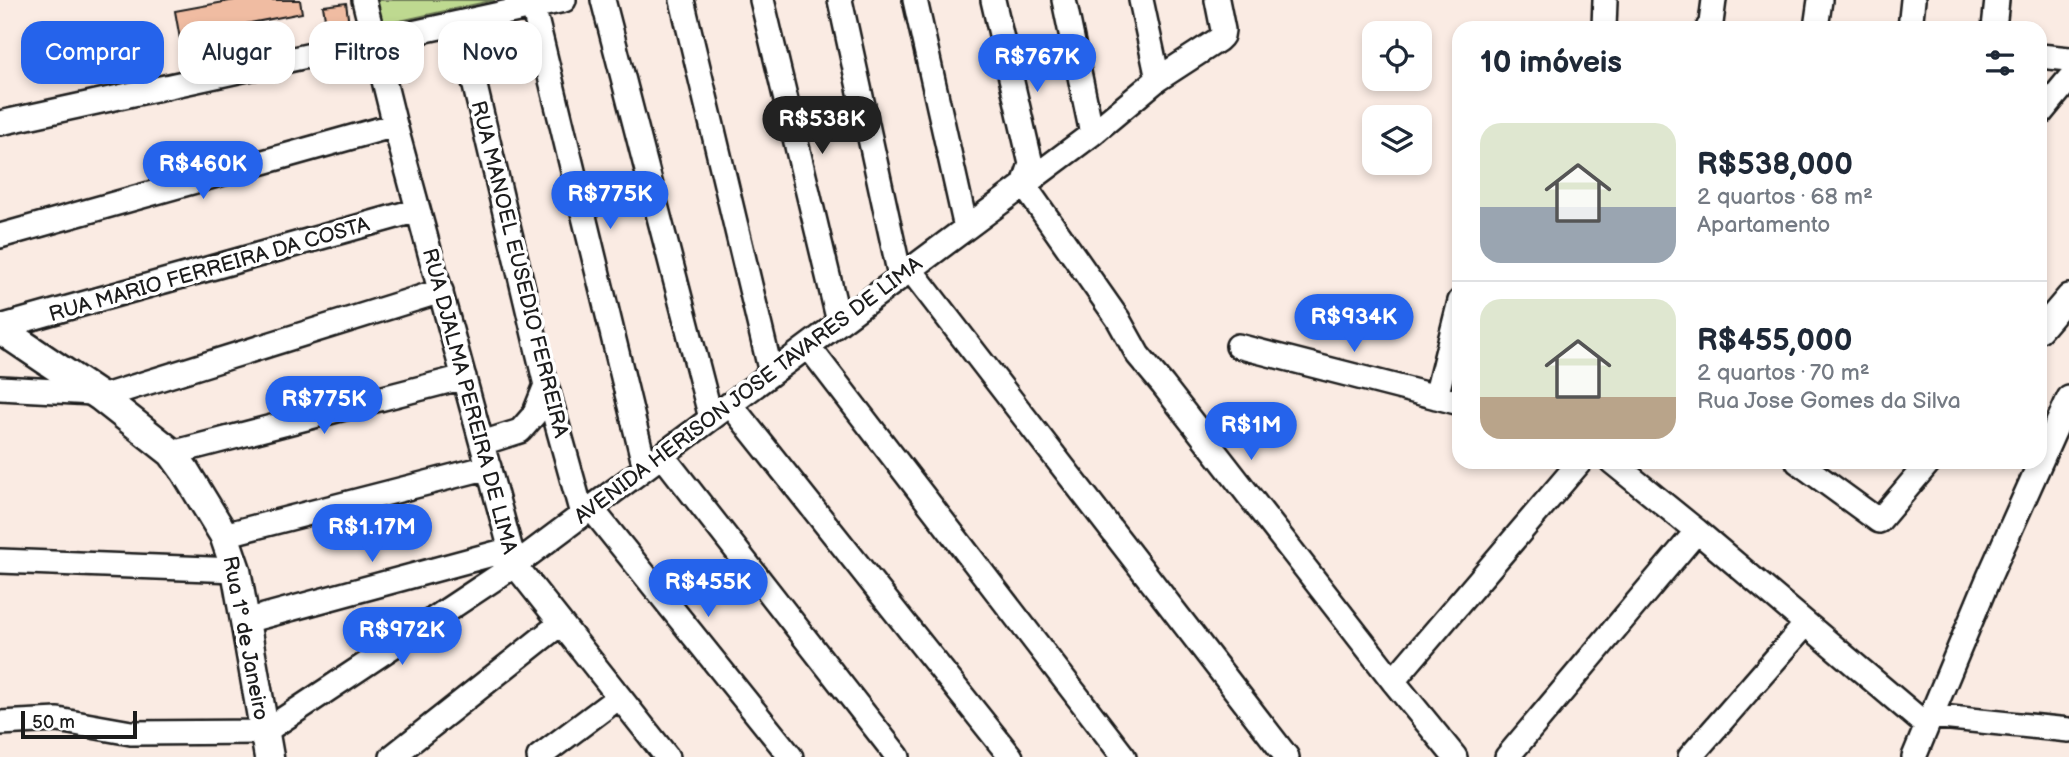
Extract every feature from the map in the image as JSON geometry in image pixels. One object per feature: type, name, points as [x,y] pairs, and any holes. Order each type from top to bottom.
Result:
[{"type":"main road","name":"Rua 1º de Janeiro","points":[[0,328],[97,395],[172,453],[185,471],[224,535],[236,570],[267,744]]},
{"type":"street","name":"RUA DJALMA PEREIRA DE LIMA","points":[[364,0],[370,21]]},
{"type":"street","points":[[469,21],[564,0]]},
{"type":"street","points":[[603,0],[711,418]]},
{"type":"street","points":[[682,0],[771,373]]},
{"type":"street","points":[[762,0],[839,323]]},
{"type":"street","points":[[840,0],[905,273],[1287,757]]},
{"type":"street","points":[[915,0],[965,228]]},
{"type":"street","points":[[993,0],[1031,164],[1024,185],[1118,319],[1138,355],[1455,757]]},
{"type":"street","points":[[1064,0],[1092,134]]},
{"type":"street","points":[[1141,0],[1157,79]]},
{"type":"street","name":"AVENIDA HERISON JOSE TAVARES DE LIMA","points":[[267,744],[513,557],[586,511],[1024,185],[1092,134],[1157,79],[1223,36],[1217,0]]},
{"type":"street","points":[[1604,21],[1605,0]]},
{"type":"street","points":[[1710,21],[1714,0]]},
{"type":"street","points":[[1817,21],[1820,0]]},
{"type":"street","points":[[1911,21],[1913,0]]},
{"type":"street","points":[[1995,21],[1997,0]]},
{"type":"street","points":[[533,6],[653,461],[898,757]]},
{"type":"street","points":[[0,122],[309,54]]},
{"type":"street","points":[[2047,57],[2069,59]]},
{"type":"street","points":[[2047,106],[2069,79]]},
{"type":"street","name":"RUA DJALMA PEREIRA DE LIMA","points":[[385,84],[513,557],[561,623],[667,757]]},
{"type":"street","name":"RUA MANOEL EUSEDIO FERREIRA","points":[[474,84],[546,385],[586,511]]},
{"type":"street","points":[[0,236],[395,125]]},
{"type":"street","name":"RUA MARIO FERREIRA DA COSTA","points":[[0,328],[418,210]]},
{"type":"street","points":[[0,388],[97,395],[442,291]]},
{"type":"street","points":[[2047,322],[2069,296]]},
{"type":"street","points":[[1436,397],[1452,333]]},
{"type":"street","points":[[808,346],[1124,757]]},
{"type":"street","points":[[1238,346],[1452,401]]},
{"type":"street","points":[[172,453],[464,377]]},
{"type":"street","points":[[520,431],[534,415],[546,385]]},
{"type":"street","points":[[2047,447],[2069,398]]},
{"type":"street","points":[[730,404],[1011,757]]},
{"type":"street","points":[[482,443],[534,429],[562,441]]},
{"type":"street","points":[[224,535],[489,467]]},
{"type":"street","points":[[1393,681],[1574,469]]},
{"type":"street","points":[[1621,469],[1806,624],[1929,721],[2069,730]]},
{"type":"street","points":[[1808,469],[1879,521],[1923,469]]},
{"type":"street","points":[[1914,757],[1989,576],[2037,469]]},
{"type":"street","points":[[586,511],[791,757]]},
{"type":"street","points":[[1507,757],[1697,531]]},
{"type":"street","points":[[246,621],[513,557]]},
{"type":"street","points":[[0,561],[236,570]]},
{"type":"street","points":[[392,757],[561,623]]},
{"type":"street","points":[[1690,757],[1806,624]]},
{"type":"street","points":[[539,757],[619,697]]},
{"type":"street","points":[[0,723],[58,720],[131,733],[267,744]]},
{"type":"green space","points":[[372,0],[495,0],[400,21],[376,21]]},
{"type":"building","points":[[235,0],[300,0],[302,13],[261,21],[178,21],[178,28],[175,11]]},
{"type":"building","points":[[346,3],[348,21],[326,21],[323,6]]}]
